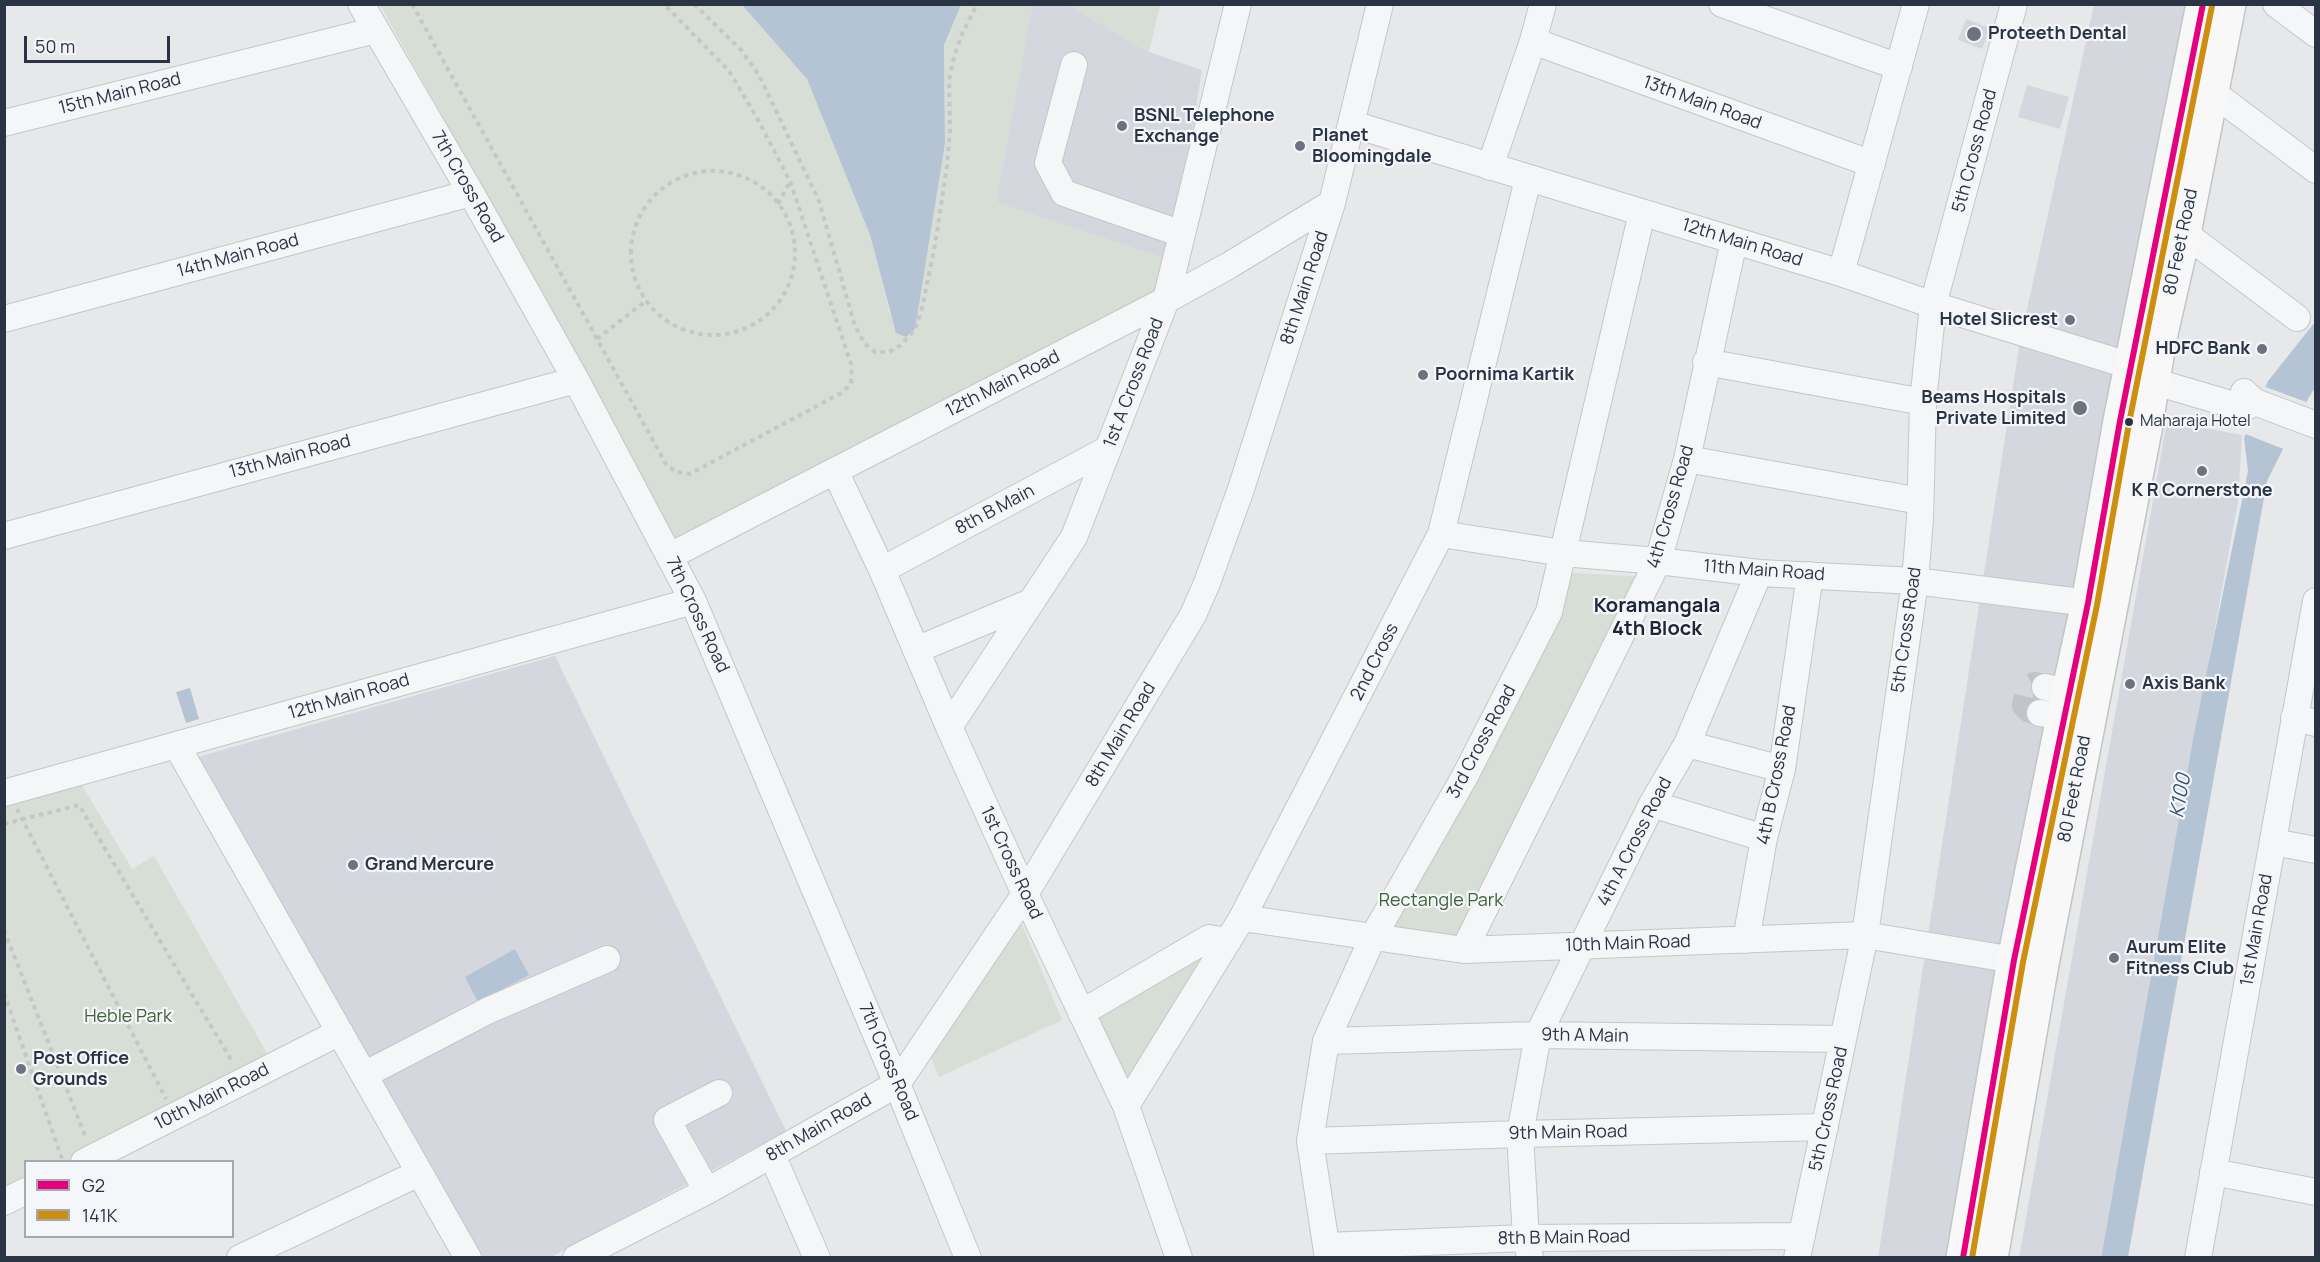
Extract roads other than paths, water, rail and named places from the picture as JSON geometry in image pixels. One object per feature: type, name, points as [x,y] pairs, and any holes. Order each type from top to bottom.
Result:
[{"type":"main road","name":"80 Feet Road","points":[[2178,219],[2203,4]]},
{"type":"main road","name":"80 Feet Road","points":[[1991,1257],[2062,704],[2146,370],[2178,219],[2212,92],[2229,4]]},
{"type":"main road","name":"80 Feet Road","points":[[2062,704],[2145,430],[2146,370]]},
{"type":"main road","name":"80 Feet Road","points":[[1963,1257],[2028,962]]},
{"type":"street","name":"7th Cross Road","points":[[361,4],[576,380],[693,601],[968,1257]]},
{"type":"street","name":"1st A Cross Road","points":[[949,728],[1074,537],[1166,300],[1238,4]]},
{"type":"street","name":"8th Main Road","points":[[576,1257],[707,1191],[897,1084],[1025,894],[1193,615],[1241,489],[1332,203],[1380,4]]},
{"type":"street","points":[[1490,167],[1533,41],[1543,4]]},
{"type":"street","points":[[1722,4],[1899,67]]},
{"type":"street","points":[[1841,273],[1916,4]]},
{"type":"street","name":"5th Cross Road","points":[[1800,1246],[1865,935],[1915,581],[1923,402],[1933,305],[2014,4]]},
{"type":"street","points":[[2276,4],[2316,34]]},
{"type":"street","name":"15th Main Road","points":[[4,123],[376,30]]},
{"type":"street","name":"13th Main Road","points":[[1533,41],[1872,164]]},
{"type":"street","points":[[1074,65],[1048,163],[1064,193],[1182,234]]},
{"type":"street","points":[[2212,92],[2316,170]]},
{"type":"street","name":"12th Main Road","points":[[1352,124],[1841,273],[1933,305],[2146,370]]},
{"type":"street","name":"2nd Cross","points":[[1126,1106],[1242,918],[1441,534],[1528,179]]},
{"type":"street","name":"14th Main Road","points":[[4,319],[471,193]]},
{"type":"street","name":"12th Main Road","points":[[670,556],[1166,300],[1228,266],[1332,203]]},
{"type":"street","name":"3rd Cross Road","points":[[1327,1252],[1310,1141],[1326,1041],[1373,937],[1465,776],[1549,612],[1642,213]]},
{"type":"street","points":[[2178,219],[2297,318]]},
{"type":"street","name":"4th Cross Road","points":[[1464,950],[1658,561],[1687,459],[1706,362],[1734,241]]},
{"type":"street","points":[[1706,362],[1820,385],[1923,402]]},
{"type":"street","points":[[2146,370],[2246,393],[2255,402],[2309,423]]},
{"type":"street","name":"13th Main Road","points":[[4,536],[576,380]]},
{"type":"street","name":"8th B Main","points":[[882,570],[1108,449]]},
{"type":"street","points":[[1687,459],[1920,501]]},
{"type":"street","name":"1st Cross Road","points":[[835,471],[882,570],[949,728],[1025,894],[1126,1106],[1179,1257]]},
{"type":"street","name":"11th Main Road","points":[[1441,534],[1563,554],[1658,561],[1759,573],[1915,581],[2088,603]]},
{"type":"street","name":"4th A Cross Road","points":[[1528,1248],[1520,1134],[1538,1035],[1652,804],[1687,744],[1759,573]]},
{"type":"street","name":"4th B Cross Road","points":[[1746,940],[1764,838],[1782,770],[1810,575]]},
{"type":"street","name":"12th Main Road","points":[[6,792],[693,601]]},
{"type":"street","points":[[916,650],[1031,602]]},
{"type":"street","name":"1st Main Road","points":[[2198,1257],[2273,842],[2305,720],[2315,602]]},
{"type":"street","points":[[1687,744],[1782,770]]},
{"type":"street","points":[[177,746],[468,1257]]},
{"type":"street","points":[[1652,804],[1764,838]]},
{"type":"street","points":[[2273,842],[2316,850]]},
{"type":"street","name":"10th Main Road","points":[[1242,918],[1464,950],[1865,935],[2028,962]]},
{"type":"street","points":[[1082,1013],[1209,938],[1228,941]]},
{"type":"street","points":[[364,1075],[487,1011],[607,959]]},
{"type":"street","name":"10th Main Road","points":[[73,1160],[168,1103],[340,1032]]},
{"type":"street","name":"9th A Main","points":[[1326,1041],[1538,1035],[1843,1039]]},
{"type":"street","points":[[707,1191],[667,1120],[719,1093]]},
{"type":"street","name":"9th Main Road","points":[[1310,1141],[1825,1127]]},
{"type":"street","points":[[772,1155],[817,1257]]},
{"type":"street","points":[[2213,1172],[2316,1192]]},
{"type":"street","points":[[240,1257],[419,1173]]},
{"type":"street","points":[[4,1202],[24,1192]]},
{"type":"street","name":"8th B Main Road","points":[[1327,1252],[1800,1246]]},
{"type":"water","points":[[742,5],[961,5],[944,45],[945,143],[915,329],[906,337],[896,333],[870,235],[807,79]]},
{"type":"water","name":"K100","points":[[2315,322],[2315,388],[2267,481],[2128,1257],[2101,1258],[2195,729],[2248,471],[2244,438],[2268,381]]},
{"type":"water","points":[[190,688],[199,719],[186,723],[176,692]]},
{"type":"water","points":[[515,949],[529,975],[478,1002],[465,977]]},
{"type":"tunnel","points":[[2040,713],[2030,710],[2025,705],[2029,688],[2035,685],[2045,687]]},
{"type":"place","name":"Proteeth Dental","points":[[1974,34]]},
{"type":"place","name":"BSNL Telephone Exchange","points":[[1122,126]]},
{"type":"place","name":"Planet Bloomingdale","points":[[1300,146]]},
{"type":"place","name":"Hotel Slicrest","points":[[2070,320]]},
{"type":"place","name":"HDFC Bank","points":[[2262,349]]},
{"type":"place","name":"Poornima Kartik","points":[[1423,375]]},
{"type":"place","name":"Beams Hospitals Private Limited","points":[[2080,408]]},
{"type":"place","name":"Maharaja Hotel","points":[[2129,422]]},
{"type":"place","name":"K R Cornerstone","points":[[2202,471]]},
{"type":"place","name":"Axis Bank","points":[[2130,684]]},
{"type":"place","name":"Grand Mercure","points":[[353,865]]},
{"type":"place","name":"Aurum Elite Fitness Club","points":[[2114,958]]},
{"type":"place","name":"Post Office Grounds","points":[[21,1069]]},
{"type":"district","name":"Koramangala 4th Block","points":[[1657,618]]},
{"type":"park label","name":"Rectangle Park","points":[[1441,901]]},
{"type":"park label","name":"Heble Park","points":[[128,1017]]}]
